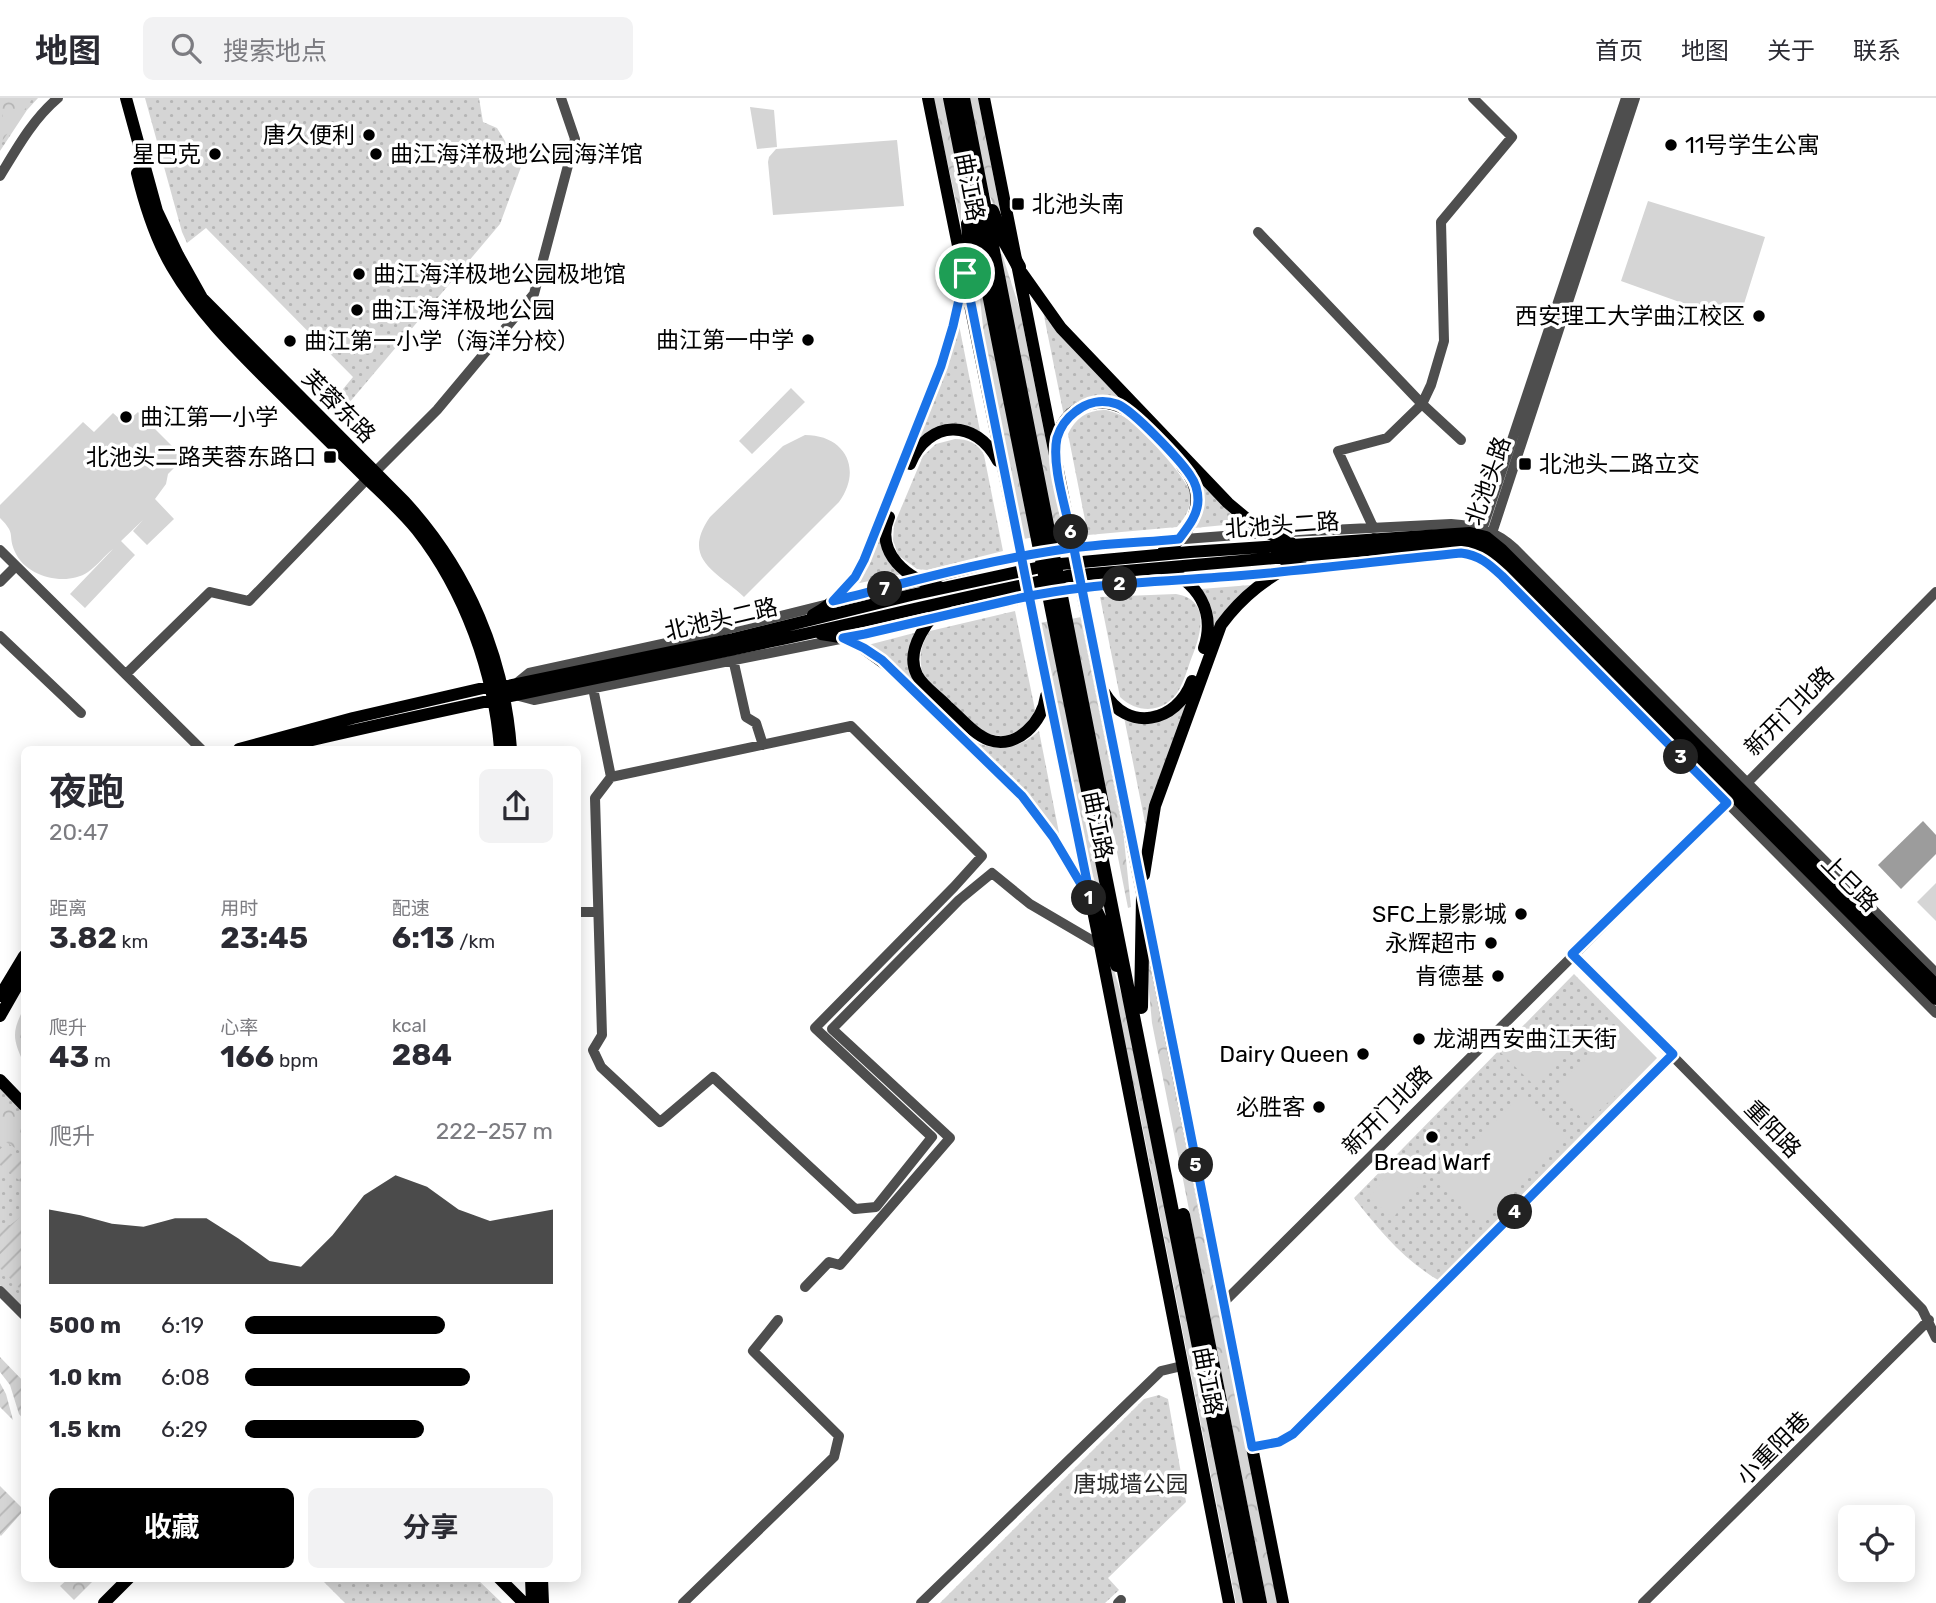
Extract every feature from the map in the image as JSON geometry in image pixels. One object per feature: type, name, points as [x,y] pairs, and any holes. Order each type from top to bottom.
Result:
[{"type":"highway","name":"曲江路","points":[[950,98],[973,179]]},
{"type":"highway","name":"曲江路","points":[[963,98],[973,179],[1138,1010],[1260,1603]]},
{"type":"highway","points":[[965,273],[970,251],[973,179]]},
{"type":"highway","points":[[973,179],[1018,267]]},
{"type":"highway","points":[[1138,1010],[1143,896]]},
{"type":"highway","points":[[1091,901],[1138,1010]]},
{"type":"highway","name":"曲江路","points":[[1138,1010],[1250,1603]]},
{"type":"main road","name":"芙蓉东路","points":[[120,98],[150,222],[170,265],[185,288],[199,309],[234,347],[371,475]]},
{"type":"main road","name":"芙蓉东路","points":[[126,98],[157,211],[202,298],[371,475],[416,529],[447,575],[503,692],[511,746]]},
{"type":"main road","name":"曲江路","points":[[928,98],[1100,945],[1229,1603]]},
{"type":"main road","name":"曲江路","points":[[984,98],[1283,1603]]},
{"type":"main road","points":[[1018,267],[1048,311],[1078,345],[1227,503],[1266,533],[1291,543],[1302,544]]},
{"type":"main road","points":[[797,622],[821,611],[833,601],[855,577],[864,560],[945,355],[965,273]]},
{"type":"main road","points":[[1057,464],[1057,439],[1062,427],[1074,413],[1093,402],[1107,402],[1122,406],[1134,415],[1179,462],[1195,485],[1198,499],[1197,510],[1179,539],[1155,561],[1182,580],[1200,598],[1207,612],[1208,637],[1183,700],[1163,715],[1144,719],[1115,706],[1101,687]]},
{"type":"main road","points":[[948,587],[937,587],[919,580],[902,569],[892,558],[885,530],[912,459],[919,448],[938,433],[951,429],[963,430],[987,442],[1004,473]]},
{"type":"main road","name":"北池头二路","points":[[250,746],[354,719],[811,633],[1068,576],[1155,561],[1302,544],[1460,533],[1484,540]]},
{"type":"main road","points":[[1484,540],[1737,793]]},
{"type":"main road","name":"北池头二路","points":[[286,746],[797,622],[1050,565],[1309,557],[1484,540]]},
{"type":"main road","points":[[1143,896],[1145,860],[1156,806],[1221,625],[1240,601],[1262,582],[1309,557]]},
{"type":"main road","points":[[954,600],[946,604],[932,619],[914,650],[914,665],[916,673],[927,686],[981,735],[989,740],[1003,741],[1018,737],[1029,729],[1043,709],[1046,682]]},
{"type":"main road","points":[[811,633],[843,638],[882,660],[1022,796],[1053,837],[1091,901]]},
{"type":"main road","name":"芙蓉东路","points":[[500,746],[503,692]]},
{"type":"main road","name":"上巳路","points":[[1737,793],[1936,985]]},
{"type":"main road","name":"上巳路","points":[[1737,793],[1936,999]]},
{"type":"main road","points":[[0,996],[21,961]]},
{"type":"main road","points":[[0,1016],[21,979]]},
{"type":"main road","points":[[0,1070],[21,1092]]},
{"type":"main road","points":[[0,1080],[21,1102]]},
{"type":"main road","points":[[104,1603],[125,1582]]},
{"type":"main road","points":[[504,1582],[533,1603]]},
{"type":"main road","points":[[514,1582],[533,1603]]},
{"type":"main road","points":[[531,1582],[533,1603]]},
{"type":"main road","points":[[533,1603],[541,1582]]},
{"type":"street","points":[[0,176],[44,110],[58,98]]},
{"type":"street","points":[[126,674],[210,592],[249,601],[437,410],[534,294],[575,139],[561,98]]},
{"type":"street","points":[[1374,529],[1338,451],[1387,438],[1422,404],[1431,385],[1444,341],[1441,222],[1512,137],[1473,98]]},
{"type":"street","name":"北池头路","points":[[1484,540],[1626,98]]},
{"type":"street","name":"北池头路","points":[[1484,540],[1635,98]]},
{"type":"street","points":[[1258,232],[1422,404],[1461,440]]},
{"type":"street","points":[[503,692],[529,673],[708,634],[919,580],[1067,548],[1266,533],[1451,524],[1484,540],[1502,576],[1936,972]]},
{"type":"street","points":[[503,692],[534,700],[843,638],[1053,592],[1461,553],[1484,540]]},
{"type":"street","points":[[0,550],[198,746]]},
{"type":"street","points":[[0,582],[16,566]]},
{"type":"street","name":"新开门北路","points":[[1224,1302],[1936,592]]},
{"type":"street","points":[[0,636],[81,713]]},
{"type":"street","points":[[733,659],[746,717],[756,723],[763,745]]},
{"type":"street","points":[[593,688],[611,777]]},
{"type":"street","points":[[851,726],[982,856],[815,1028],[932,1137],[876,1207],[855,1209],[713,1077],[660,1122],[601,1067],[593,1050],[602,1035],[595,798],[611,777],[763,745],[851,726]]},
{"type":"street","points":[[1737,793],[1936,1013]]},
{"type":"street","points":[[805,1287],[829,1262],[841,1265],[950,1138],[832,1029],[959,900],[992,873],[1030,904],[1100,945]]},
{"type":"street","points":[[581,912],[597,912]]},
{"type":"street","name":"重阳路","points":[[1572,954],[1922,1309],[1936,1338]]},
{"type":"street","points":[[1252,1447],[1279,1442],[1293,1434],[1673,1054]]},
{"type":"street","points":[[0,1291],[21,1312]]},
{"type":"street","points":[[683,1603],[834,1457],[839,1436],[753,1351],[778,1320]]},
{"type":"street","name":"小重阳巷","points":[[1643,1603],[1928,1320]]},
{"type":"street","points":[[921,1603],[1161,1371],[1182,1366]]},
{"type":"green space","points":[[0,98],[38,98],[0,151]]},
{"type":"green space","points":[[0,98],[33,98],[0,144],[0,126],[3,120]]},
{"type":"green space","name":"曲江海洋极地公园","points":[[145,98],[479,98],[483,122],[497,128],[521,167],[500,224],[338,416],[329,406],[353,377],[206,228],[187,243]]},
{"type":"green space","points":[[933,98],[945,98],[961,180],[961,224]]},
{"type":"green space","points":[[969,98],[978,98],[1001,215],[997,215],[987,188]]},
{"type":"green space","points":[[750,107],[774,110],[777,147],[757,149]]},
{"type":"green space","points":[[897,140],[904,206],[773,215],[768,162],[776,149]]},
{"type":"green space","points":[[1648,201],[1765,237],[1738,323],[1621,281]]},
{"type":"green space","points":[[1002,254],[1020,310],[1064,532],[1054,533],[999,255]]},
{"type":"green space","points":[[976,258],[1034,537],[1024,539],[984,338]]},
{"type":"green space","points":[[1043,311],[1125,404],[1119,401],[1064,416]]},
{"type":"green space","points":[[959,325],[980,431],[966,427],[913,448]]},
{"type":"green space","points":[[791,388],[805,402],[752,454],[739,441]]},
{"type":"green space","points":[[1106,410],[1133,423],[1181,476],[1190,498],[1186,515],[1177,527],[1088,535],[1068,434],[1074,423],[1083,416]]},
{"type":"green space","points":[[138,412],[184,458],[168,474],[166,484],[155,499],[174,519],[147,545],[133,531],[143,520],[121,541],[135,555],[85,608],[70,594],[113,549],[91,570],[79,576],[69,579],[47,577],[20,561],[10,531],[0,518],[0,505],[83,422],[94,432],[113,413],[123,422],[127,422]]},
{"type":"green space","points":[[805,435],[831,441],[840,447],[849,466],[846,490],[839,502],[744,597],[706,564],[699,544],[702,532],[710,517],[783,446]]},
{"type":"green space","points":[[955,439],[972,442],[984,455],[1003,551],[927,570],[917,569],[898,555],[893,540],[894,525],[923,456],[936,444]]},
{"type":"green space","points":[[1194,475],[1245,523],[1194,528]]},
{"type":"green space","points":[[880,530],[902,574],[855,584]]},
{"type":"green space","points":[[1251,585],[1214,632],[1201,589]]},
{"type":"green space","points":[[1176,594],[1188,598],[1200,612],[1200,632],[1194,653],[1180,688],[1168,702],[1152,709],[1136,707],[1120,697],[1100,597]]},
{"type":"green space","points":[[1015,611],[1036,715],[1028,725],[1006,737],[984,733],[925,680],[921,655],[930,631]]},
{"type":"green space","points":[[1081,617],[1123,830],[1131,907],[1128,908],[1071,619]]},
{"type":"green space","points":[[1050,621],[1109,913],[1105,914],[1089,864],[1040,623]]},
{"type":"green space","points":[[914,633],[917,687],[887,658],[868,645]]},
{"type":"green space","points":[[1184,704],[1186,706],[1146,828],[1124,717]]},
{"type":"green space","points":[[1039,731],[1061,843],[972,741],[991,747],[1007,747],[1023,742]]},
{"type":"green space","points":[[1936,883],[1936,921],[1917,902]]},
{"type":"green space","points":[[1148,948],[1278,1603],[1267,1603],[1152,1023],[1145,949]]},
{"type":"green space","points":[[1108,951],[1125,1006],[1245,1603],[1236,1603],[1138,1104],[1104,952]]},
{"type":"green space","points":[[1574,974],[1657,1058],[1438,1280],[1403,1253],[1354,1198]]},
{"type":"green space","points":[[21,1015],[21,1056],[15,1036]]},
{"type":"green space","points":[[1529,1023],[1562,1055],[1533,1084],[1500,1052]]},
{"type":"green space","points":[[1622,1025],[1654,1059],[1586,1123],[1554,1088]]},
{"type":"green space","points":[[0,1086],[21,1107],[21,1306],[0,1285]]},
{"type":"green space","points":[[1522,1094],[1567,1138],[1481,1226],[1437,1182]]},
{"type":"green space","points":[[0,1097],[21,1118],[21,1152],[0,1138]]},
{"type":"green space","points":[[0,1146],[21,1161],[21,1183],[19,1180],[0,1165]]},
{"type":"green space","points":[[1399,1162],[1423,1180],[1393,1218],[1369,1197]]},
{"type":"green space","points":[[21,1217],[21,1290],[0,1268],[0,1225],[10,1225]]},
{"type":"green space","points":[[0,1276],[21,1297],[21,1306],[0,1285]]},
{"type":"green space","points":[[0,1357],[21,1379],[21,1416],[10,1385],[0,1372]]},
{"type":"green space","points":[[0,1383],[6,1394],[13,1420],[0,1407]]},
{"type":"green space","name":"唐城墙公园","points":[[1159,1395],[1168,1399],[1186,1502],[1108,1578],[1119,1590],[1105,1603],[940,1603],[1144,1399]]},
{"type":"green space","points":[[0,1486],[21,1507],[21,1513],[0,1535]]},
{"type":"green space","points":[[65,1582],[92,1582],[74,1600],[60,1586]]},
{"type":"green space","points":[[324,1582],[480,1582],[502,1603],[345,1603]]},
{"type":"shaded area","points":[[1923,821],[1936,835],[1936,854],[1901,889],[1878,865]]},
{"type":"place","name":"唐久便利","points":[[369,135]]},
{"type":"place","name":"11号学生公寓","points":[[1671,145]]},
{"type":"place","name":"星巴克","points":[[215,154]]},
{"type":"place","name":"曲江海洋极地公园海洋馆","points":[[376,154]]},
{"type":"place","name":"北池头南","points":[[1018,204]]},
{"type":"place","name":"曲江海洋极地公园极地馆","points":[[359,274]]},
{"type":"place","name":"曲江海洋极地公园","points":[[357,310]]},
{"type":"place","name":"西安理工大学曲江校区","points":[[1759,316]]},
{"type":"place","name":"曲江第一中学","points":[[808,340]]},
{"type":"place","name":"曲江第一小学（海洋分校）","points":[[290,341]]},
{"type":"place","name":"曲江第一小学","points":[[126,417]]},
{"type":"place","name":"北池头二路芙蓉东路口","points":[[330,457]]},
{"type":"place","name":"北池头二路立交","points":[[1525,464]]},
{"type":"place","name":"SFC上影影城","points":[[1521,914]]},
{"type":"place","name":"永辉超市","points":[[1491,943]]},
{"type":"place","name":"肯德基","points":[[1498,976]]},
{"type":"place","name":"龙湖西安曲江天街","points":[[1419,1039]]},
{"type":"place","name":"Dairy Queen","points":[[1363,1054]]},
{"type":"place","name":"必胜客","points":[[1319,1107]]},
{"type":"place","name":"Bread Warf","points":[[1432,1137]]},
{"type":"route","points":[[965,273],[949,344],[864,560],[849,585],[833,601],[1005,560],[1036,553],[1067,548],[1098,546],[1179,539],[1197,510],[1197,491],[1192,478],[1129,410],[1114,403],[1093,402],[1080,408],[1065,423],[1057,439],[1057,464],[1069,525],[1087,615],[1101,687],[1143,896],[1190,1137],[1224,1302],[1252,1447],[1279,1442],[1293,1434],[1673,1054],[1572,954],[1727,803],[1502,576],[1482,559],[1470,554],[1461,553],[1248,575],[1102,586],[1073,590],[1053,592],[1030,596],[1007,601],[843,638],[882,660],[1022,796],[1053,837],[1091,901],[1046,682],[1035,625],[1017,535],[965,273]]}]
